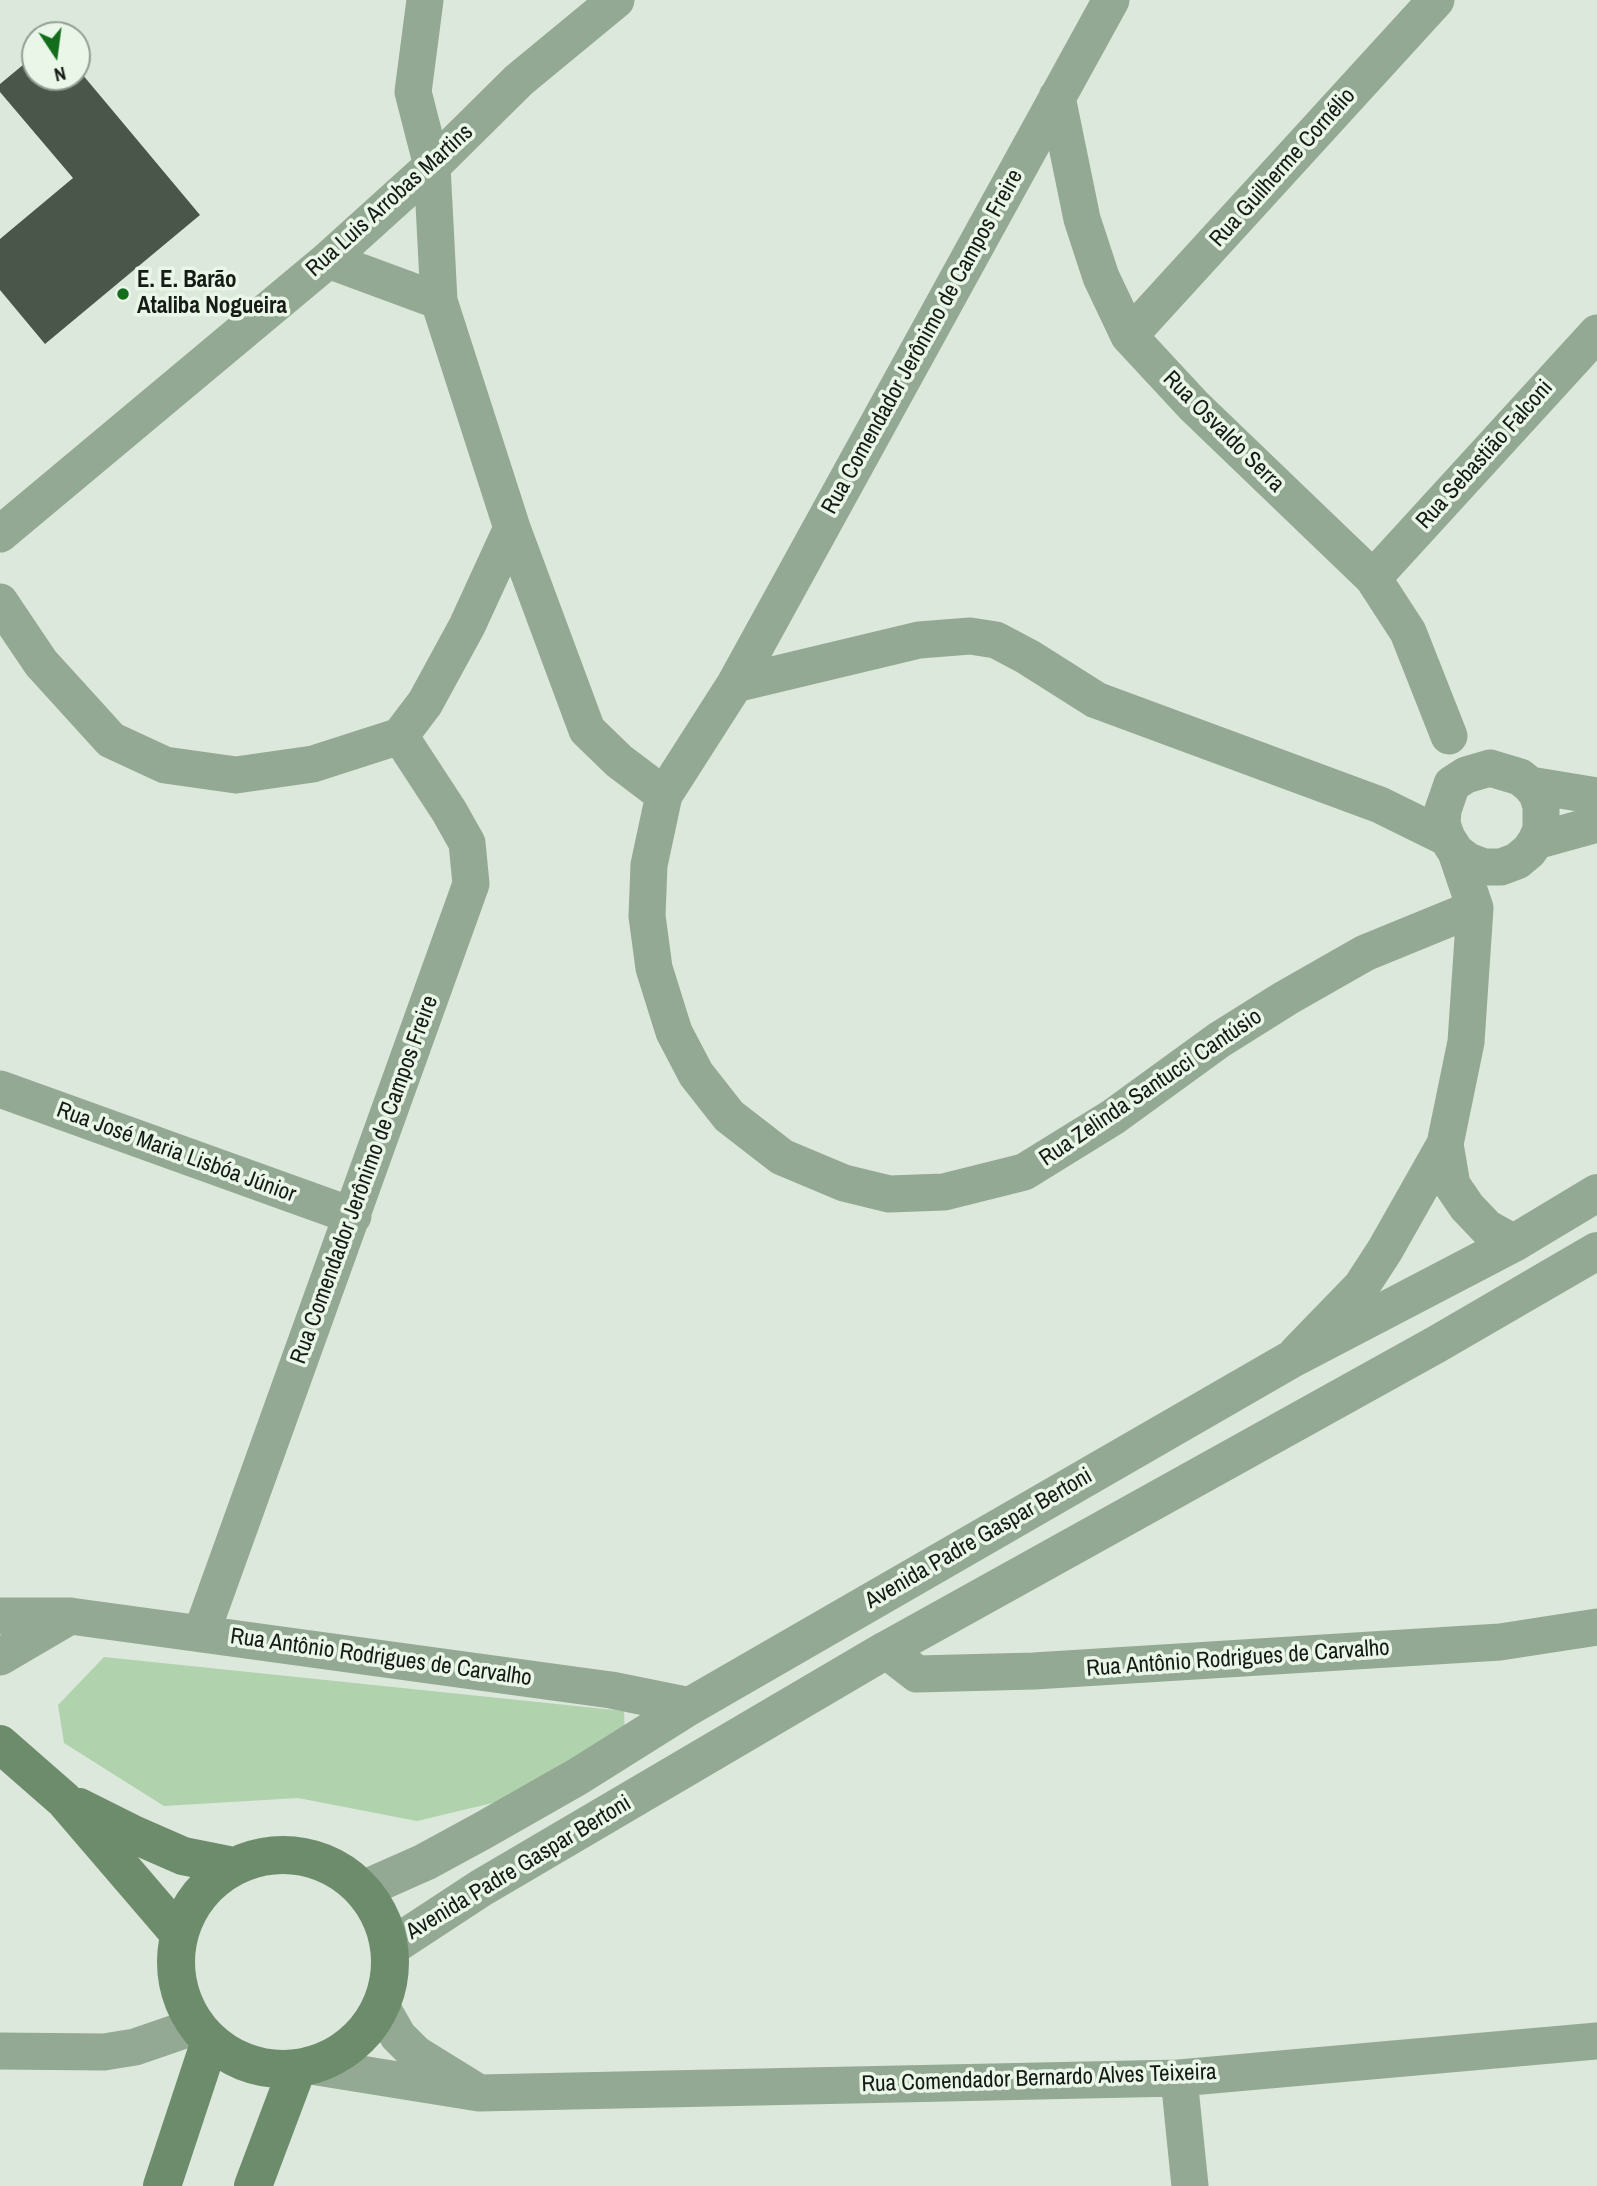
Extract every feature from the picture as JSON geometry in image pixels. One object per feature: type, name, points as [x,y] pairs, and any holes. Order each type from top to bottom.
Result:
[{"type":"main road","points":[[0,1744],[64,1800],[178,1934]]},
{"type":"main road","points":[[64,1800],[135,1836],[183,1856],[233,1866]]},
{"type":"main road","points":[[288,1854],[307,1857],[342,1871],[363,1889],[382,1916],[391,1947],[382,2008],[369,2028],[352,2045],[333,2057],[304,2067],[265,2068],[236,2059],[203,2033],[184,2004],[177,1982],[175,1958],[178,1934],[190,1907],[209,1884],[233,1866],[260,1856],[288,1854]]},
{"type":"main road","points":[[162,2186],[203,2033]]},
{"type":"main road","points":[[253,2186],[304,2067]]},
{"type":"street","points":[[425,0],[413,92],[432,166],[439,301],[512,528],[587,730],[619,761],[664,795]]},
{"type":"street","name":"Rua Luis Arrobas Martins","points":[[0,534],[328,260],[432,166],[519,80],[616,0]]},
{"type":"street","name":"Rua Comendador Jerônimo de Campos Freire","points":[[734,684],[1111,0]]},
{"type":"street","name":"Rua Guilherme Cornélio","points":[[1129,336],[1436,0]]},
{"type":"street","name":"Rua Osvaldo Serra","points":[[1058,97],[1082,219],[1101,277],[1129,336],[1194,406],[1373,578],[1408,632],[1449,736],[1450,790]]},
{"type":"street","points":[[328,260],[439,301]]},
{"type":"street","name":"Rua Sebastião Falconi","points":[[1373,578],[1597,333]]},
{"type":"street","points":[[0,602],[41,663],[111,740],[165,765],[236,775],[313,764],[400,736],[425,703],[467,626],[512,528]]},
{"type":"street","points":[[734,684],[919,640],[970,636],[996,640],[1096,700],[1380,805],[1451,845],[1468,862],[1484,867],[1501,867],[1517,861],[1530,851],[1541,830],[1541,806],[1530,785],[1520,777],[1490,768],[1449,736]]},
{"type":"street","name":"Rua Zelinda Santucci Cantúsio","points":[[734,684],[664,795],[649,865],[647,916],[654,968],[674,1032],[696,1074],[729,1116],[782,1157],[844,1184],[889,1194],[944,1192],[1024,1172],[1113,1117],[1219,1040],[1286,998],[1365,953],[1475,908]]},
{"type":"street","name":"Rua Comendador Jerônimo de Campos Freire","points":[[201,1634],[471,884],[467,844],[449,811],[400,736]]},
{"type":"street","points":[[1290,1360],[1361,1287],[1445,1144],[1466,1042],[1475,908],[1442,824],[1443,810],[1450,790],[1466,775],[1490,768]]},
{"type":"street","points":[[1530,785],[1597,796]]},
{"type":"street","points":[[1380,805],[1450,790]]},
{"type":"street","points":[[1536,841],[1597,824]]},
{"type":"street","points":[[1475,908],[1501,867]]},
{"type":"street","name":"Rua José Maria Lisbóa Júnior","points":[[0,1089],[353,1216]]},
{"type":"street","points":[[1445,1144],[1452,1185],[1487,1228],[1514,1243]]},
{"type":"street","name":"Avenida Padre Gaspar Bertoni","points":[[363,1889],[425,1861],[578,1777],[690,1706],[1290,1360],[1514,1243],[1597,1193]]},
{"type":"street","name":"Avenida Padre Gaspar Bertoni","points":[[391,1947],[481,1888],[886,1650],[1437,1344],[1597,1251]]},
{"type":"street","name":"Rua Antônio Rodrigues de Carvalho","points":[[0,1616],[70,1616],[611,1690],[690,1706]]},
{"type":"street","points":[[0,1657],[70,1616]]},
{"type":"street","name":"Rua Antônio Rodrigues de Carvalho","points":[[886,1650],[917,1674],[1034,1671],[1500,1642],[1597,1627]]},
{"type":"street","points":[[382,2008],[398,2036],[416,2054],[479,2093]]},
{"type":"street","points":[[0,2051],[104,2052],[203,2033]]},
{"type":"street","name":"Rua Comendador Bernardo Alves Teixeira","points":[[304,2067],[479,2093],[1179,2078],[1597,2041]]},
{"type":"street","points":[[1179,2078],[1190,2186]]},
{"type":"green space","points":[[104,1657],[624,1711],[625,1739],[505,1800],[417,1821],[298,1798],[164,1806],[64,1743],[58,1705]]},
{"type":"building","points":[[21,67],[21,91],[91,91],[91,85],[200,215],[45,344],[0,290],[0,239],[73,178],[0,92],[0,84]]},
{"type":"place","name":"E. E. Barão Ataliba Nogueira","points":[[123,294]]}]
